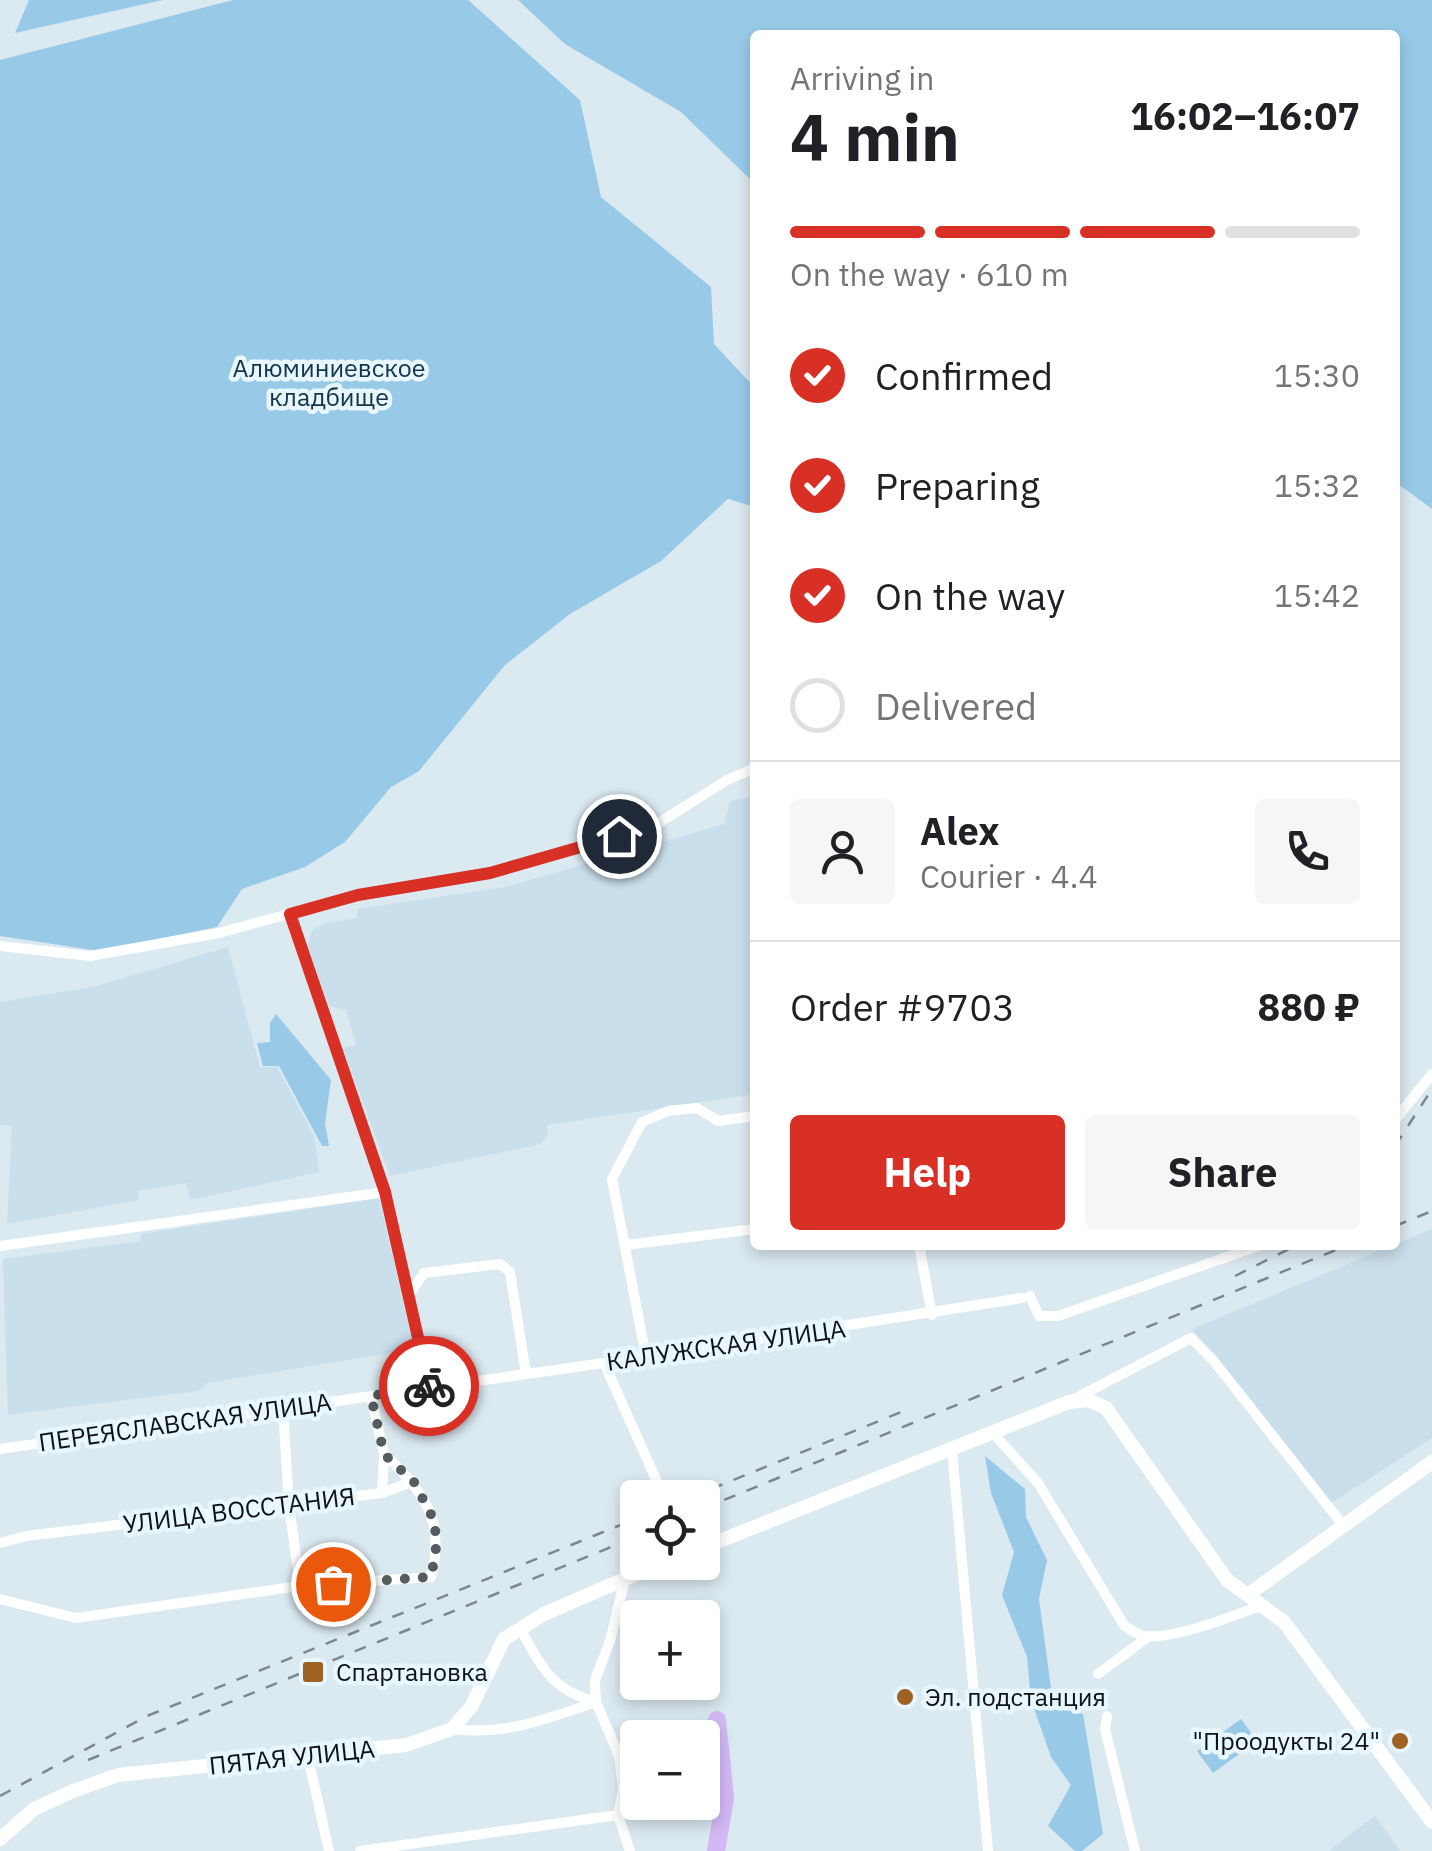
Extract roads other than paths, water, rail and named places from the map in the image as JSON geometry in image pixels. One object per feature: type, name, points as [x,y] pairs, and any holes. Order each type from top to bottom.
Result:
[{"type":"street","points":[[0,946],[90,956],[218,933],[358,895],[490,873],[654,826],[727,780],[750,770]]},
{"type":"street","points":[[290,914],[385,1192],[430,1388]]},
{"type":"street","points":[[1400,1114],[1432,1074]]},
{"type":"street","points":[[646,1357],[612,1179],[642,1122],[668,1111],[697,1108],[718,1121],[750,1117]]},
{"type":"street","points":[[0,1246],[385,1192]]},
{"type":"street","points":[[625,1244],[750,1229]]},
{"type":"street","points":[[920,1250],[932,1314]]},
{"type":"street","name":"КАЛУЖСКАЯ УЛИЦА","points":[[430,1388],[1026,1297],[1038,1316],[1058,1316],[1248,1250]]},
{"type":"street","points":[[408,1295],[424,1273],[500,1264],[510,1272],[526,1374]]},
{"type":"street","points":[[720,1541],[1069,1402],[1191,1338],[1213,1360],[1343,1525]]},
{"type":"street","points":[[604,1364],[656,1480]]},
{"type":"street","name":"ПЕРЕЯСЛАВСКАЯ УЛИЦА","points":[[0,1449],[430,1388]]},
{"type":"street","name":"УЛИЦА ВОССТАНИЯ","points":[[0,1542],[382,1493],[384,1454],[371,1396]]},
{"type":"street","points":[[1069,1402],[1088,1400],[1106,1408],[1227,1580],[1284,1622],[1432,1822]]},
{"type":"street","points":[[283,1409],[288,1504],[300,1586]]},
{"type":"street","points":[[994,1434],[1038,1484],[1124,1625],[1148,1637]]},
{"type":"street","points":[[952,1450],[988,1851]]},
{"type":"street","points":[[0,1600],[76,1618],[300,1586],[430,1577],[436,1556],[435,1522],[414,1482],[384,1454]]},
{"type":"street","points":[[1249,1594],[1432,1462]]},
{"type":"street","points":[[382,1493],[414,1482]]},
{"type":"street","points":[[452,1729],[470,1707],[504,1639],[544,1614],[623,1580]]},
{"type":"street","points":[[625,1580],[610,1641],[595,1680],[596,1702],[619,1756],[623,1788],[618,1815],[630,1851]]},
{"type":"street","points":[[1098,1674],[1148,1637],[1206,1625],[1264,1605]]},
{"type":"street","points":[[520,1629],[558,1686],[571,1695],[596,1702]]},
{"type":"street","name":"ПЯТАЯ УЛИЦА","points":[[0,1838],[34,1809],[118,1776],[406,1745],[452,1729],[480,1733],[522,1727],[596,1702]]},
{"type":"street","points":[[1107,1716],[1104,1729],[1136,1851]]},
{"type":"street","points":[[308,1757],[328,1851]]},
{"type":"street","points":[[360,1851],[618,1815]]},
{"type":"waterway","points":[[716,1851],[725,1798],[720,1749]]},
{"type":"railway","points":[[1400,1138],[1432,1089]]},
{"type":"railway","points":[[1400,1224],[1432,1211]]},
{"type":"railway","points":[[1235,1276],[1287,1250]]},
{"type":"railway","points":[[720,1502],[1336,1250]]},
{"type":"railway","points":[[720,1485],[906,1410]]},
{"type":"railway","points":[[0,1796],[147,1716],[620,1525]]},
{"type":"railway","points":[[88,1760],[620,1543]]},
{"type":"place","name":"Спартановка","points":[[313,1672]]},
{"type":"place","name":"Эл. подстанция","points":[[905,1697]]},
{"type":"place","name":"\"Проодукты 24\"","points":[[1400,1741]]},
{"type":"park label","name":"Алюминиевское кладбище","points":[[329,382]]}]
